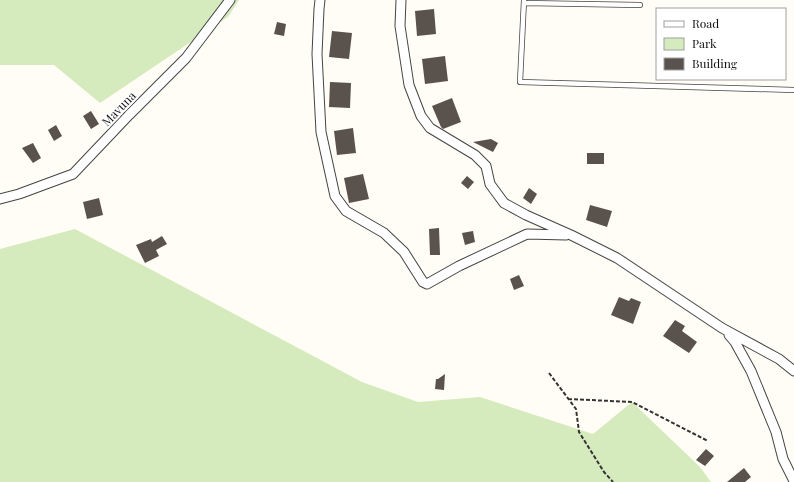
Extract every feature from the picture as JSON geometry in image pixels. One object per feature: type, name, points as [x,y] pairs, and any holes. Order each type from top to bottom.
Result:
[{"type":"street","name":"Mavuna","points":[[0,199],[19,194],[73,174],[186,58],[230,0]]},
{"type":"street","points":[[320,0],[317,54],[321,132],[335,196],[346,211],[384,233],[404,252],[423,282],[427,284],[459,266],[527,234],[571,235]]},
{"type":"street","points":[[401,0],[400,26],[408,85],[421,116],[430,128],[475,155],[486,166],[490,184],[504,203],[526,215],[618,258],[722,328],[779,359],[794,371]]},
{"type":"street","points":[[722,328],[735,342],[751,371],[776,432],[783,459],[794,481]]},
{"type":"lane","points":[[640,4],[524,2],[520,82],[794,90]]},
{"type":"path","points":[[549,372],[576,409],[579,432],[604,472],[613,482]]},
{"type":"path","points":[[568,399],[632,402],[708,441]]},
{"type":"green space","points":[[0,0],[239,0],[228,17],[100,103],[54,65],[0,65]]},
{"type":"green space","points":[[75,229],[362,382],[418,402],[480,397],[593,434],[632,402],[700,467],[711,482],[0,482],[0,249]]},
{"type":"building","points":[[434,9],[436,34],[417,36],[415,11]]},
{"type":"building","points":[[277,22],[286,24],[284,36],[274,34]]},
{"type":"building","points":[[332,31],[352,33],[349,59],[329,57]]},
{"type":"building","points":[[445,56],[448,81],[425,84],[422,59]]},
{"type":"building","points":[[330,82],[351,83],[350,108],[329,107]]},
{"type":"building","points":[[452,98],[461,122],[443,129],[432,106]]},
{"type":"building","points":[[91,111],[99,124],[91,129],[83,116]]},
{"type":"building","points":[[56,125],[62,136],[54,141],[48,130]]},
{"type":"building","points":[[353,128],[356,153],[337,155],[334,131]]},
{"type":"building","points":[[491,139],[498,143],[493,152],[473,142]]},
{"type":"building","points":[[33,143],[41,158],[33,163],[22,148]]},
{"type":"building","points":[[587,153],[604,153],[604,164],[587,164]]},
{"type":"building","points":[[363,174],[369,199],[349,203],[344,178]]},
{"type":"building","points":[[467,176],[474,182],[468,189],[461,183]]},
{"type":"building","points":[[529,188],[537,194],[531,204],[523,198]]},
{"type":"building","points":[[99,198],[103,215],[87,219],[83,202]]},
{"type":"building","points":[[590,205],[612,211],[607,227],[586,220]]},
{"type":"building","points":[[439,228],[440,255],[430,255],[429,229]]},
{"type":"building","points":[[473,231],[475,242],[465,245],[462,233]]},
{"type":"building","points":[[162,236],[167,244],[156,250],[159,256],[145,263],[136,245],[151,239],[152,242]]},
{"type":"building","points":[[519,275],[524,286],[514,290],[510,279]]},
{"type":"building","points":[[619,297],[629,301],[631,298],[641,302],[633,324],[611,315]]},
{"type":"building","points":[[675,320],[685,326],[682,331],[697,342],[689,353],[663,336]]},
{"type":"building","points":[[445,374],[444,390],[435,389],[436,379]]},
{"type":"building","points":[[706,449],[714,456],[705,466],[696,460]]},
{"type":"building","points":[[744,468],[751,477],[745,482],[727,482]]}]
